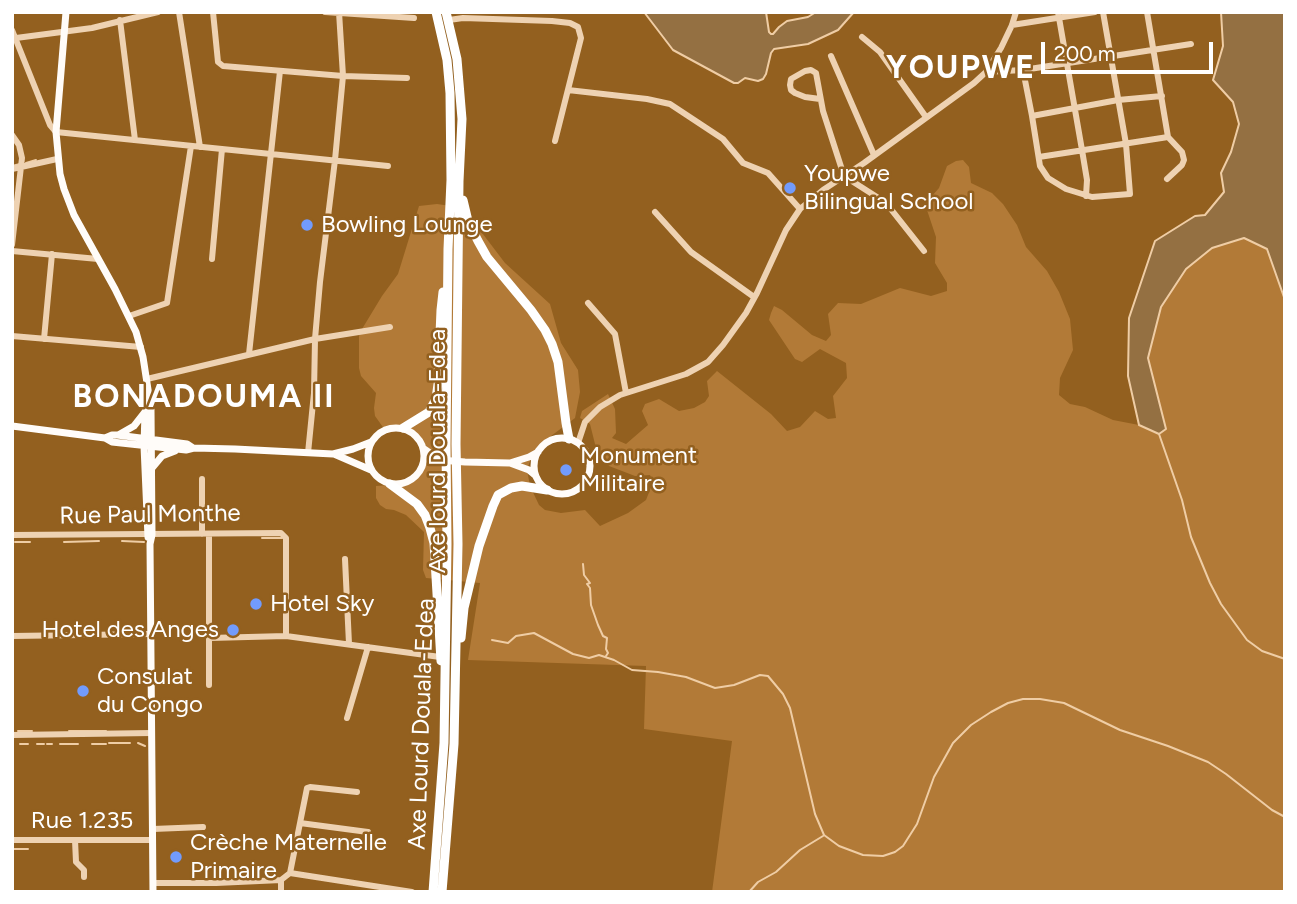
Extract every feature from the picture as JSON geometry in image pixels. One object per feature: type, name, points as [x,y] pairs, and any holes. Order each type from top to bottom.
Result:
[{"type":"highway","name":"Axe Lourd Douala-Edea","points":[[433,892],[450,681],[446,445],[450,93],[447,60],[436,12]]},
{"type":"highway","name":"Axe lourd Douala-Edea","points":[[442,892],[452,769],[450,681],[458,544],[456,444],[462,119],[457,59],[447,16]]},
{"type":"highway","points":[[459,181],[464,207],[478,241],[531,310],[552,344],[560,369],[566,423],[574,441]]},
{"type":"highway","points":[[403,428],[429,412],[436,399],[441,310],[448,249]]},
{"type":"highway","points":[[390,484],[417,504],[430,528],[434,543],[440,657],[450,681]]},
{"type":"highway","points":[[450,681],[479,546],[498,495],[522,486],[547,490]]},
{"type":"main road","points":[[66,12],[56,132],[57,159],[69,202],[129,316],[141,347],[151,409],[147,443],[151,469],[149,534]]},
{"type":"main road","points":[[105,438],[134,426],[145,412],[149,401]]},
{"type":"main road","points":[[145,412],[150,544],[153,888]]},
{"type":"main road","points":[[12,426],[105,438],[112,442],[187,444],[194,448]]},
{"type":"main road","points":[[117,435],[179,450],[194,448],[333,454],[371,442],[385,430],[403,428],[412,432],[424,449],[422,471]]},
{"type":"main road","points":[[424,449],[440,460],[510,463],[538,452],[548,441],[562,438],[574,441],[585,450],[590,468],[588,478],[582,486],[565,494],[547,490],[529,470],[510,463]]},
{"type":"main road","points":[[371,442],[368,451],[372,470],[381,480],[390,484],[411,481],[440,460]]},
{"type":"main road","points":[[151,469],[162,456],[179,450]]},
{"type":"main road","points":[[535,475],[534,463],[538,452]]},
{"type":"main road","points":[[333,454],[372,470]]},
{"type":"street","points":[[16,38],[92,28],[158,12]]},
{"type":"street","points":[[179,12],[200,147]]},
{"type":"street","points":[[213,12],[219,64],[230,68],[407,78]]},
{"type":"street","points":[[325,12],[414,18]]},
{"type":"street","points":[[574,441],[592,413],[620,395],[686,374],[708,362],[723,345],[754,297],[786,230],[800,209],[974,83],[998,55],[1016,12]]},
{"type":"street","points":[[1012,25],[1059,15],[1095,12]]},
{"type":"street","points":[[1023,70],[1040,166],[1048,178],[1066,189],[1086,196],[1098,198],[1130,194],[1125,144],[1103,12]]},
{"type":"street","points":[[1147,12],[1168,137],[1182,152],[1184,160],[1167,178]]},
{"type":"street","points":[[308,453],[320,282],[343,76],[339,13]]},
{"type":"street","points":[[1059,15],[1087,180],[1086,196]]},
{"type":"street","points":[[447,16],[575,24],[581,38],[555,141]]},
{"type":"street","points":[[120,20],[135,140]]},
{"type":"street","points":[[12,30],[50,125],[56,132],[387,166]]},
{"type":"street","points":[[862,37],[880,52],[926,117]]},
{"type":"street","points":[[986,72],[1023,70],[1191,44]]},
{"type":"street","points":[[831,56],[874,155]]},
{"type":"street","points":[[249,354],[280,71]]},
{"type":"street","points":[[820,99],[795,93],[791,90],[791,79],[800,73],[814,71],[818,76],[820,99],[844,176],[890,208],[924,251]]},
{"type":"street","points":[[568,90],[670,104],[723,139],[743,163],[768,173],[800,209]]},
{"type":"street","points":[[1032,116],[1118,100],[1162,96]]},
{"type":"street","points":[[12,135],[20,148],[22,158],[12,245]]},
{"type":"street","points":[[1039,157],[1168,137]]},
{"type":"street","points":[[129,316],[167,303],[191,146]]},
{"type":"street","points":[[212,259],[222,149]]},
{"type":"street","points":[[12,169],[57,159]]},
{"type":"street","points":[[655,212],[691,252],[754,297]]},
{"type":"street","points":[[12,251],[98,258]]},
{"type":"street","points":[[44,339],[52,254]]},
{"type":"street","points":[[589,303],[615,334],[626,393]]},
{"type":"street","points":[[147,379],[315,339],[390,327]]},
{"type":"street","points":[[12,336],[141,347]]},
{"type":"street","points":[[202,479],[210,638],[209,685]]},
{"type":"street","name":"Rue Paul Monthe","points":[[12,536],[281,533],[286,538],[286,636]]},
{"type":"street","points":[[345,559],[349,643]]},
{"type":"street","points":[[12,636],[151,634]]},
{"type":"street","points":[[210,638],[286,636],[440,657]]},
{"type":"street","points":[[347,718],[368,648]]},
{"type":"street","points":[[12,735],[152,733]]},
{"type":"street","points":[[153,888],[281,880],[290,873],[307,789],[310,787],[357,792]]},
{"type":"street","points":[[300,823],[368,832]]},
{"type":"street","points":[[153,830],[203,827]]},
{"type":"street","name":"Rue 1.235","points":[[12,840],[153,840]]},
{"type":"street","points":[[75,840],[76,862],[84,870],[84,877]]},
{"type":"street","points":[[290,873],[412,892]]},
{"type":"street","points":[[281,880],[281,892]]},
{"type":"shaded area","points":[[644,12],[766,12],[769,32],[773,34],[787,21],[808,17],[816,12],[854,12],[838,30],[808,44],[774,49],[763,79],[758,81],[745,78],[734,83],[673,50]]},
{"type":"shaded area","points":[[1221,12],[1285,12],[1285,300],[1267,249],[1244,238],[1212,248],[1186,269],[1161,307],[1148,358],[1166,429],[1159,434],[1139,425],[1128,376],[1129,318],[1155,241],[1195,216],[1205,215],[1224,192],[1221,173],[1231,152],[1239,124],[1233,102],[1213,80],[1223,46]]},
{"type":"shaded area","points":[[963,160],[969,167],[971,183],[992,193],[1003,204],[1017,225],[1026,247],[1047,271],[1059,292],[1070,319],[1073,350],[1060,378],[1059,395],[1070,404],[1085,407],[1113,420],[1139,425],[1159,434],[1166,429],[1148,358],[1161,307],[1186,269],[1212,248],[1244,238],[1267,249],[1285,300],[1285,892],[712,892],[732,741],[644,729],[646,666],[468,660],[480,583],[426,578],[423,570],[424,532],[406,515],[386,509],[376,498],[376,486],[411,481],[422,470],[424,463],[424,449],[412,432],[397,427],[385,430],[375,416],[376,393],[361,376],[359,368],[359,336],[398,274],[419,206],[437,204],[465,208],[470,223],[473,221],[505,263],[550,304],[561,343],[578,370],[580,392],[575,418],[547,439],[532,455],[527,470],[530,486],[539,505],[545,510],[561,513],[585,510],[600,526],[628,513],[646,500],[653,482],[650,475],[635,476],[609,466],[596,448],[590,424],[580,418],[582,411],[608,394],[615,409],[616,433],[612,438],[626,444],[648,425],[642,411],[645,404],[659,399],[679,411],[694,408],[705,402],[709,396],[707,381],[717,371],[771,414],[787,431],[800,427],[815,411],[828,419],[836,418],[833,396],[847,378],[846,363],[820,349],[802,362],[795,359],[769,320],[774,306],[812,335],[826,341],[831,335],[828,314],[838,303],[861,304],[900,288],[931,296],[947,291],[947,283],[935,263],[936,237],[925,204],[939,188],[947,166]]},
{"type":"waterway","points":[[26,163],[36,160]]},
{"type":"waterway","points":[[12,166],[20,164]]},
{"type":"waterway","points":[[1159,434],[1182,500],[1191,537],[1221,604],[1247,640],[1262,651],[1285,659]]},
{"type":"waterway","points":[[262,538],[282,538]]},
{"type":"waterway","points":[[64,542],[99,541]]},
{"type":"waterway","points":[[122,541],[144,542]]},
{"type":"waterway","points":[[15,542],[30,542]]},
{"type":"waterway","points":[[583,564],[584,575],[590,583],[587,584],[590,588],[591,605],[603,636],[607,638],[606,656]]},
{"type":"waterway","points":[[492,640],[508,643],[516,636],[534,633],[573,654],[589,658],[599,655],[632,670],[686,677],[715,688],[734,685],[760,675],[768,676],[783,694],[790,708],[815,814],[824,835],[839,846],[863,855],[883,856],[903,846],[917,824],[934,777],[953,743],[971,725],[991,712],[1023,699],[1064,703],[1120,730],[1208,762],[1285,817]]},
{"type":"waterway","points":[[18,731],[32,731]]},
{"type":"waterway","points":[[69,731],[106,731]]},
{"type":"waterway","points":[[109,743],[130,743]]},
{"type":"waterway","points":[[138,743],[145,746]]},
{"type":"waterway","points":[[20,744],[28,744]]},
{"type":"waterway","points":[[37,744],[44,744]]},
{"type":"waterway","points":[[47,744],[52,744]]},
{"type":"waterway","points":[[60,744],[78,744]]},
{"type":"waterway","points":[[92,744],[106,744]]},
{"type":"waterway","points":[[749,892],[800,850],[823,836]]},
{"type":"waterway","points":[[12,849],[28,849]]},
{"type":"place","name":"Youpwe Bilingual School","points":[[790,188]]},
{"type":"place","name":"Bowling Lounge","points":[[307,225]]},
{"type":"place","name":"Monument Militaire","points":[[566,470]]},
{"type":"place","name":"Hotel Sky","points":[[256,604]]},
{"type":"place","name":"Hotel des Anges","points":[[233,630]]},
{"type":"place","name":"Consulat du Congo","points":[[83,691]]},
{"type":"place","name":"Crèche Maternelle Primaire","points":[[176,857]]},
{"type":"district","name":"YOUPWE","points":[[961,69]]},
{"type":"district","name":"BONADOUMA II","points":[[204,398]]}]
